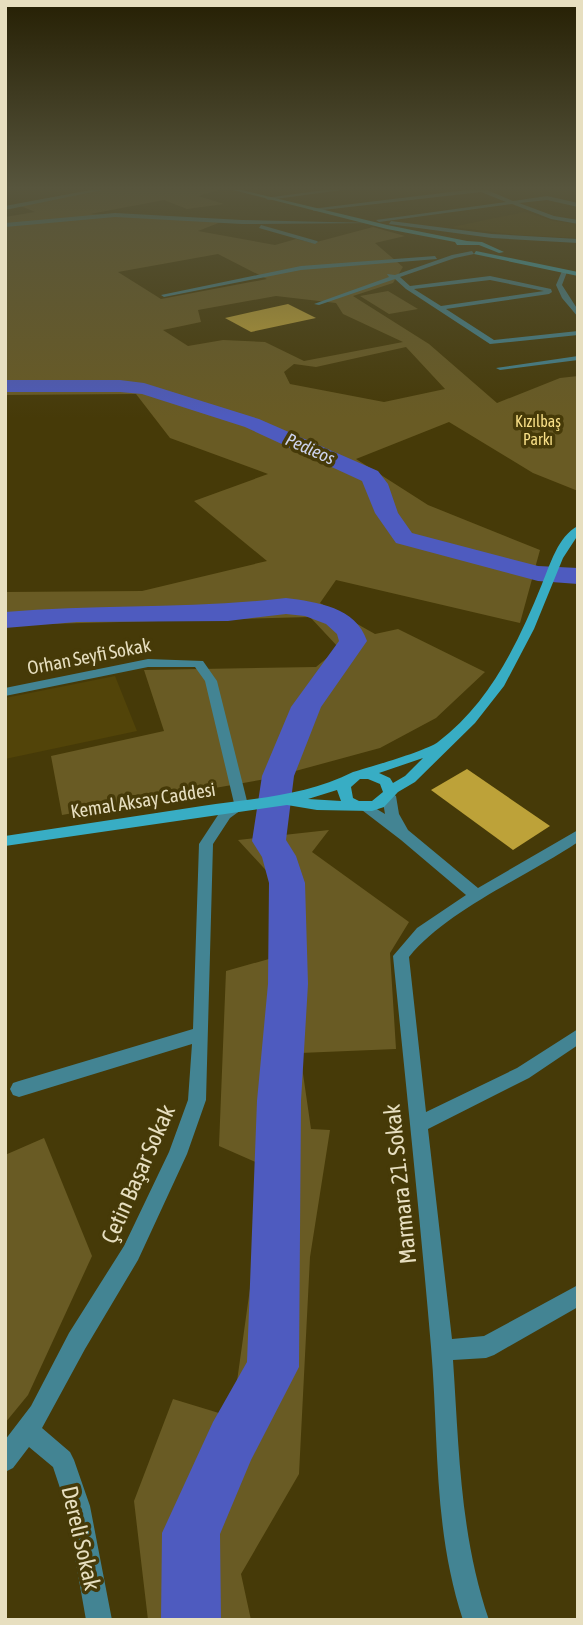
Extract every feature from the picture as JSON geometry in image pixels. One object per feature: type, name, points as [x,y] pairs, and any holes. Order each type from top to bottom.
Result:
[{"type":"main road","points":[[537,266],[578,274]]},
{"type":"main road","points":[[438,748],[352,777],[344,783],[342,793],[361,806],[380,804],[408,781],[438,748],[461,730],[482,708],[520,647],[563,545],[578,529]]},
{"type":"main road","points":[[364,774],[385,781],[389,794]]},
{"type":"main road","name":"Kemal Aksay Caddesi","points":[[5,841],[287,800],[344,783]]},
{"type":"main road","name":"Kemal Aksay Caddesi","points":[[287,800],[317,805],[361,806]]},
{"type":"street","points":[[164,295],[301,268],[334,266]]},
{"type":"street","points":[[259,277],[310,269],[362,266]]},
{"type":"street","points":[[393,276],[417,266]]},
{"type":"street","points":[[314,303],[420,266]]},
{"type":"street","points":[[564,272],[559,285],[578,315]]},
{"type":"street","points":[[393,276],[493,341],[578,334]]},
{"type":"street","points":[[408,288],[490,278],[549,290],[440,308]]},
{"type":"street","points":[[499,368],[578,358]]},
{"type":"street","name":"Orhan Seyfi Sokak","points":[[5,692],[148,663],[199,664],[211,681],[241,805]]},
{"type":"street","points":[[389,794],[392,814],[406,836]]},
{"type":"street","name":"Çetin Başar Sokak","points":[[5,1460],[28,1431],[77,1341],[131,1254],[178,1154],[197,1100],[206,844],[225,815],[241,805]]},
{"type":"street","points":[[361,806],[406,836],[476,895]]},
{"type":"street","name":"Marmara 21. Sokak","points":[[476,1620],[463,1582],[450,1499],[442,1350],[401,956],[409,943],[476,895],[538,861],[578,835]]},
{"type":"street","points":[[19,1089],[201,1034]]},
{"type":"street","points":[[419,1125],[523,1073],[578,1036]]},
{"type":"street","points":[[442,1350],[486,1347],[578,1295]]},
{"type":"street","name":"Dereli Sokak","points":[[28,1431],[62,1460],[78,1506],[99,1620]]},
{"type":"shaded area","points":[[115,676],[137,731],[5,759],[5,698]]},
{"type":"green space","name":"Kızılbaş Parkı","points":[[5,266],[152,266],[118,272],[161,299],[267,279],[241,266],[402,266],[393,283],[353,296],[429,344],[497,403],[560,378],[578,376],[578,491],[533,473],[449,422],[356,459],[428,505],[540,550],[520,623],[336,580],[320,603],[375,634],[398,629],[485,672],[436,718],[380,748],[266,779],[62,815],[51,756],[164,731],[144,670],[316,667],[339,648],[310,617],[5,625],[5,592],[142,591],[267,561],[194,501],[268,474],[170,438],[136,394],[5,395]],"holes":[[[276,296],[336,303],[343,314],[403,342],[304,361],[265,342],[223,340],[188,346],[163,330],[201,322],[198,310]],[[406,347],[445,389],[384,402],[290,384],[284,372],[294,364],[316,367]]]},
{"type":"green space","points":[[388,291],[418,309],[389,314],[360,296]]},
{"type":"green space","points":[[329,830],[312,852],[409,922],[390,953],[396,1049],[300,1053],[311,1129],[330,1130],[310,1257],[299,1474],[241,1574],[251,1620],[148,1620],[134,1501],[173,1399],[232,1417],[267,1167],[219,1146],[226,971],[276,957],[273,878],[238,840]]},
{"type":"green space","points":[[44,1138],[92,1256],[28,1395],[5,1423],[5,1155]]},
{"type":"building","points":[[288,304],[316,318],[251,332],[225,318]]},
{"type":"building","points":[[467,769],[550,826],[513,850],[431,790]]},
{"type":"waterway","name":"Pedieos","points":[[5,386],[120,386],[144,389],[252,423],[370,476],[377,484],[387,513],[404,538],[538,573],[578,576]]},
{"type":"waterway","points":[[5,620],[77,614],[228,613],[286,606],[310,609],[335,618],[350,631],[353,641],[306,707],[278,776],[269,841],[279,856],[287,883],[288,984],[279,1101],[273,1367],[232,1441],[191,1533],[191,1620]]}]
